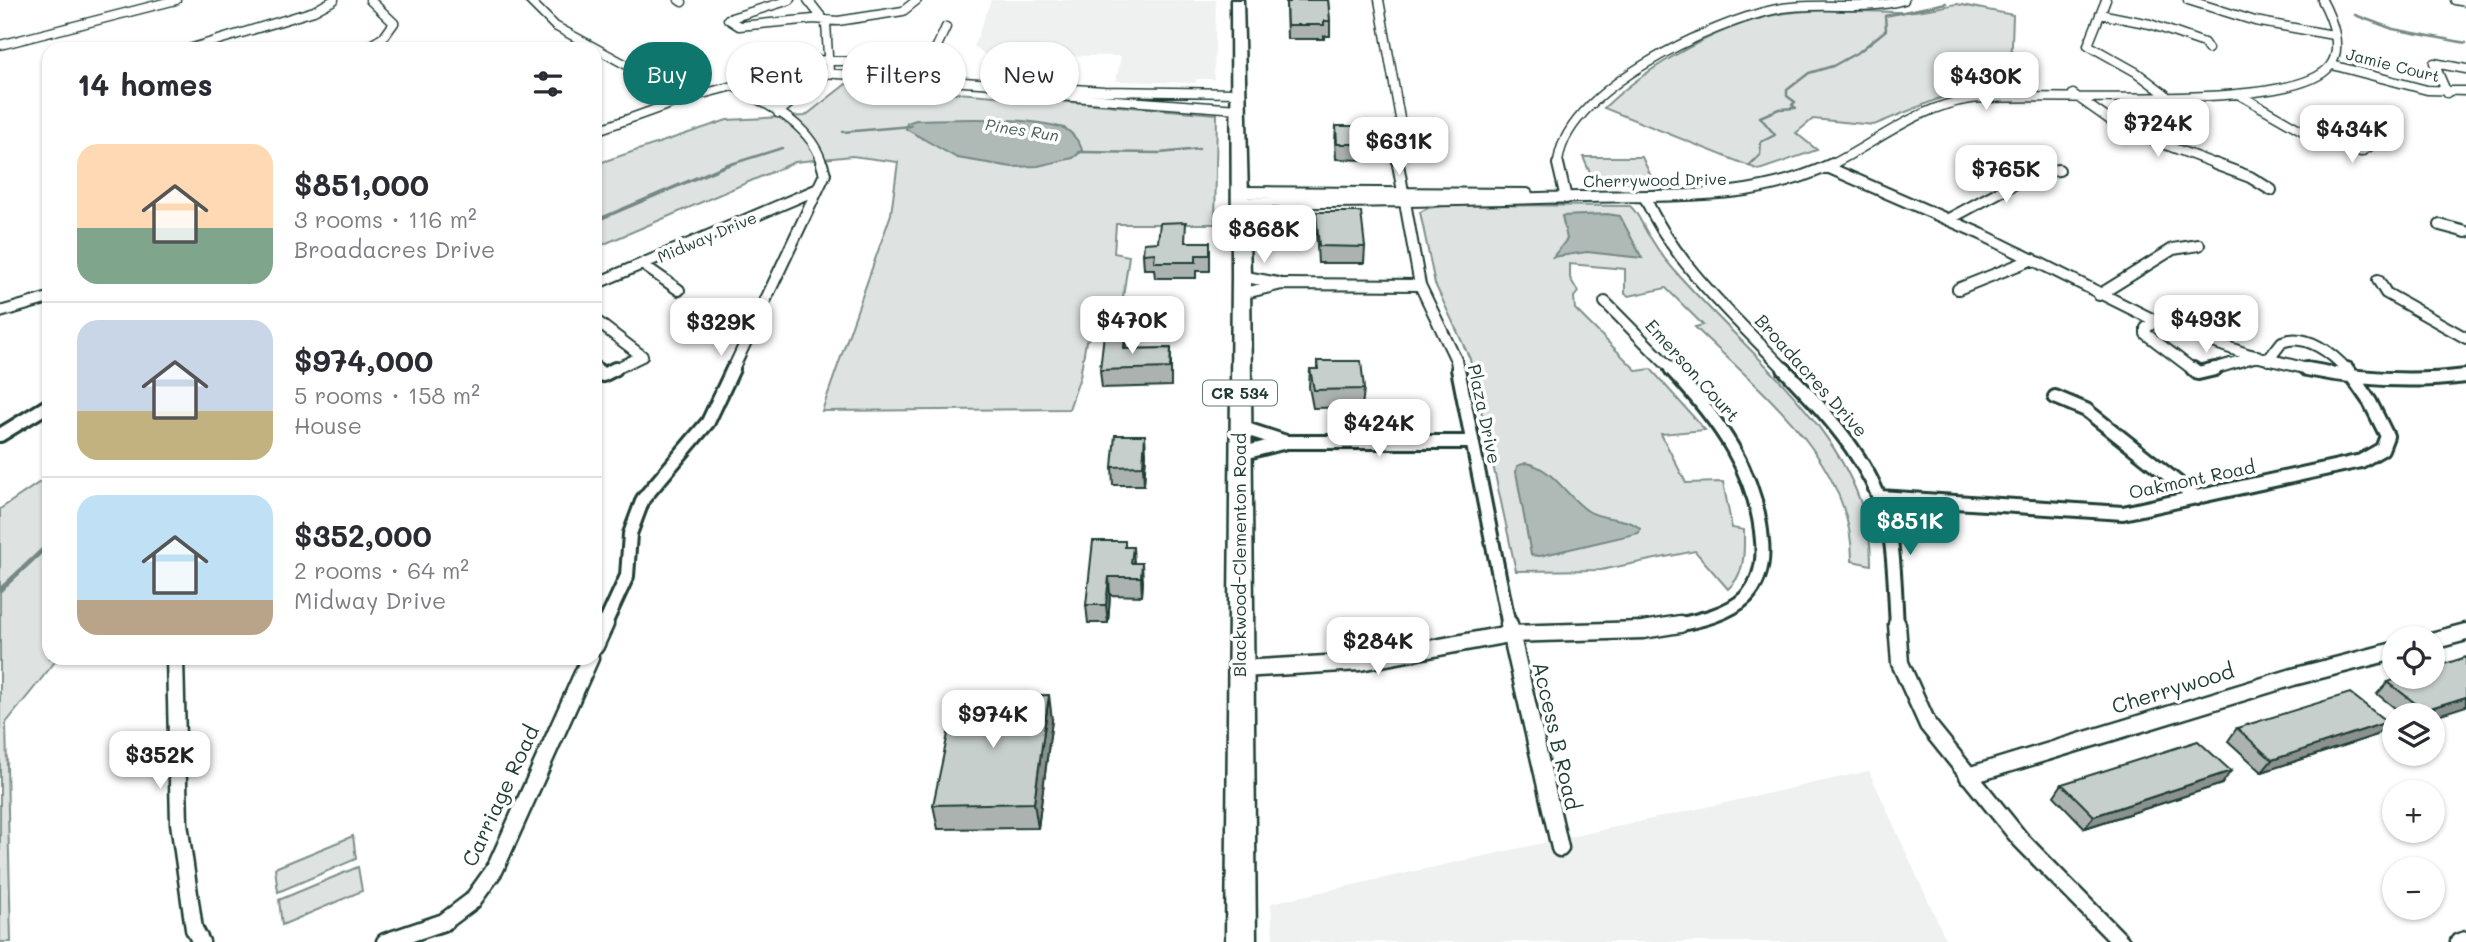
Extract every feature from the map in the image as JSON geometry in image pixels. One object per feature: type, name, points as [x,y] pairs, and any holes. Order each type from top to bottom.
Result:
[{"type":"main road","name":"Blackwood-Clementon Road","points":[[1237,0],[1241,285],[1241,942]]},
{"type":"street","points":[[0,45],[176,0]]},
{"type":"street","points":[[212,42],[314,11],[334,0]]},
{"type":"street","points":[[370,0],[394,23],[384,37],[376,42]]},
{"type":"street","points":[[529,0],[555,26],[584,42]]},
{"type":"street","points":[[790,0],[738,14],[730,17],[729,21],[739,26],[824,20],[903,11],[917,0]]},
{"type":"street","points":[[808,0],[819,7],[831,41],[829,72]]},
{"type":"street","name":"Plaza Drive","points":[[1379,0],[1401,124],[1397,170],[1420,285],[1456,360],[1511,634]]},
{"type":"street","points":[[1560,198],[1557,170],[1564,139],[1604,95],[1658,57],[1730,23],[1768,11],[1812,5],[1877,5],[1904,0]]},
{"type":"street","points":[[2106,0],[2088,46],[2137,72],[2165,94]]},
{"type":"street","points":[[2188,0],[2255,21],[2333,35]]},
{"type":"street","points":[[2322,0],[2330,18],[2333,35],[2335,52],[2332,65]]},
{"type":"street","points":[[2455,0],[2466,2]]},
{"type":"street","points":[[2100,14],[2155,26],[2204,43],[2208,49]]},
{"type":"street","points":[[939,42],[946,27]]},
{"type":"street","points":[[602,52],[623,63]]},
{"type":"street","points":[[830,58],[842,59]]},
{"type":"street","name":"Jamie Court","points":[[2447,93],[2434,63],[2466,69]]},
{"type":"street","name":"Cherrywood Drive","points":[[1240,197],[1403,197],[1526,201],[1743,193],[1790,182],[1827,167],[1910,117],[1939,105],[1994,96],[2238,94],[2300,84],[2319,76],[2332,65]]},
{"type":"street","name":"Jamie Court","points":[[2332,65],[2447,93],[2466,91]]},
{"type":"street","points":[[778,113],[829,72],[842,73]]},
{"type":"street","points":[[966,83],[1238,101]]},
{"type":"street","points":[[966,86],[998,91],[1238,101]]},
{"type":"street","points":[[2073,94],[2098,117],[2120,129],[2244,174],[2271,190]]},
{"type":"street","points":[[2238,94],[2283,124],[2306,134],[2361,152],[2372,145],[2350,132],[2306,134]]},
{"type":"street","points":[[602,128],[667,105]]},
{"type":"street","points":[[602,631],[627,576],[630,534],[643,499],[708,422],[825,174],[822,154],[812,138],[765,105]]},
{"type":"street","points":[[1827,167],[1949,219],[2099,295],[2157,321],[2262,358],[2352,377],[2418,381],[2466,376]]},
{"type":"street","points":[[1949,219],[2030,175],[2059,170]]},
{"type":"street","name":"Midway Drive","points":[[602,281],[818,189]]},
{"type":"street","name":"Broadacres Drive","points":[[1645,198],[1659,229],[1689,269],[1843,433],[1880,497],[1892,549],[1900,663],[1920,712],[2020,839],[2121,942]]},
{"type":"street","points":[[2440,225],[2466,232]]},
{"type":"street","points":[[2099,295],[2173,249],[2199,245]]},
{"type":"street","points":[[1958,289],[2033,260]]},
{"type":"street","points":[[642,264],[679,290]]},
{"type":"street","points":[[2378,279],[2386,293],[2466,338]]},
{"type":"street","points":[[1241,285],[1282,284]]},
{"type":"street","points":[[1241,285],[1420,285]]},
{"type":"street","points":[[0,312],[42,300]]},
{"type":"street","name":"Emerson Court","points":[[1511,634],[1612,634],[1649,630],[1723,612],[1749,594],[1760,577],[1763,548],[1759,506],[1737,450],[1711,415],[1605,302]]},
{"type":"street","points":[[2157,321],[2146,328],[2146,334],[2198,373],[2262,358],[2282,342],[2302,341],[2332,355],[2352,377]]},
{"type":"street","points":[[602,325],[642,355],[602,373]]},
{"type":"street","name":"Oakmont Road","points":[[1880,497],[2108,513],[2136,512],[2361,461],[2378,454],[2386,443],[2385,428],[2352,377]]},
{"type":"street","points":[[2055,397],[2086,410],[2197,498]]},
{"type":"street","points":[[0,435],[42,409]]},
{"type":"street","points":[[1240,428],[1286,442]]},
{"type":"street","points":[[1240,454],[1286,442],[1472,442]]},
{"type":"street","points":[[2445,638],[2466,632]]},
{"type":"street","points":[[1241,669],[1359,662],[1511,634]]},
{"type":"street","name":"Access B Road","points":[[1511,634],[1560,848]]},
{"type":"street","name":"Cherrywood","points":[[1968,776],[2293,677],[2382,654]]},
{"type":"street","points":[[175,665],[179,823],[197,935]]},
{"type":"street","name":"Carriage Road","points":[[385,942],[444,922],[472,901],[495,869],[587,665]]},
{"type":"street","points":[[2459,942],[2466,940]]},
{"type":"shaded area","points":[[991,0],[1216,0],[1214,79],[1196,79],[1196,83],[1116,81],[1121,56],[1079,56],[1079,42],[980,42],[980,50],[974,46]]},
{"type":"shaded area","points":[[1957,4],[2013,15],[2011,71],[1944,78],[1955,92],[1874,125],[1813,119],[1796,133],[1817,150],[1759,170],[1604,108],[1665,61],[1739,25],[1787,13],[1904,12]]},
{"type":"shaded area","points":[[842,87],[842,105],[966,105],[966,94],[980,95],[980,105],[1079,105],[1079,103],[1217,114],[1215,224],[1116,224],[1114,253],[1129,256],[1121,311],[1086,341],[1080,377],[1069,409],[822,411],[891,214],[898,162],[852,156],[795,162],[602,245],[602,162],[727,120],[805,116],[819,105],[828,105],[828,98]]},
{"type":"shaded area","points":[[1583,157],[1642,157],[1654,183],[1594,182]]},
{"type":"shaded area","points":[[1450,205],[1630,206],[1672,267],[1770,369],[1829,441],[1851,480],[1866,521],[1871,565],[1852,561],[1848,525],[1837,491],[1820,460],[1798,430],[1747,376],[1695,327],[1703,325],[1666,288],[1629,296],[1625,294],[1625,269],[1570,264],[1570,278],[1578,292],[1574,297],[1575,309],[1637,371],[1651,369],[1705,430],[1661,434],[1686,483],[1723,482],[1732,528],[1744,530],[1743,562],[1738,576],[1728,589],[1695,551],[1601,570],[1516,571],[1470,359],[1435,284],[1420,212]]},
{"type":"shaded area","points":[[42,481],[42,665],[52,665],[6,723],[11,942],[0,942],[0,509]]},
{"type":"shaded area","points":[[1869,771],[1947,942],[1273,942],[1271,903]]},
{"type":"shaded area","points":[[353,836],[356,859],[278,892],[275,868]]},
{"type":"shaded area","points":[[358,867],[362,891],[282,925],[279,900]]},
{"type":"water","points":[[991,119],[1046,124],[1066,129],[1077,140],[1082,151],[1073,158],[1038,166],[1012,167],[957,158],[906,129],[907,123],[916,120]]},
{"type":"water","points":[[1562,216],[1620,216],[1642,258],[1587,252],[1553,257],[1567,239]]},
{"type":"water","points":[[1526,463],[1545,471],[1588,511],[1629,522],[1640,529],[1639,533],[1540,556],[1531,555],[1516,472],[1517,466]]},
{"type":"building","points":[[1328,0],[1330,21],[1324,21],[1324,25],[1287,25],[1286,2]]},
{"type":"building","points":[[1336,126],[1364,126],[1366,144],[1337,144]]},
{"type":"building","points":[[1316,212],[1361,212],[1365,247],[1319,246]]},
{"type":"building","points":[[1186,222],[1185,242],[1210,242],[1210,255],[1196,255],[1196,262],[1154,262],[1155,253],[1143,254],[1144,243],[1158,242],[1160,223]]},
{"type":"building","points":[[1104,334],[1125,334],[1124,349],[1171,348],[1170,368],[1100,370]]},
{"type":"building","points":[[1317,361],[1361,361],[1364,389],[1314,390],[1310,369],[1318,369]]},
{"type":"building","points":[[1115,435],[1145,435],[1143,466],[1112,467]]},
{"type":"building","points":[[1093,541],[1125,541],[1125,547],[1133,547],[1131,563],[1142,563],[1141,577],[1109,577],[1106,605],[1086,605]]},
{"type":"building","points":[[2466,657],[2466,697],[2445,704],[2415,703],[2397,689],[2445,689],[2445,664]]},
{"type":"building","points":[[2350,693],[2382,718],[2382,724],[2272,760],[2237,728]]},
{"type":"building","points":[[1049,695],[1034,803],[933,805],[956,696]]},
{"type":"building","points":[[2198,741],[2231,771],[2094,816],[2062,784]]},
{"type":"waterway","points":[[1749,166],[1760,155],[1761,142],[1775,135],[1760,117],[1779,109],[1796,108],[1792,105],[1795,102],[1787,96],[1787,90],[1809,73],[1833,66],[1860,51],[1886,30],[1885,16],[1946,3]]},
{"type":"waterway","points":[[2355,15],[2393,29],[2466,43]]},
{"type":"waterway","name":"Pines Run","points":[[843,132],[911,126]]},
{"type":"waterway","name":"Pines Run","points":[[725,166],[782,148]]},
{"type":"waterway","name":"Pines Run","points":[[1079,152],[1160,153],[1199,149]]},
{"type":"waterway","name":"Pines Run","points":[[602,218],[729,164]]},
{"type":"waterway","name":"Pines Run","points":[[0,590],[42,551]]}]
